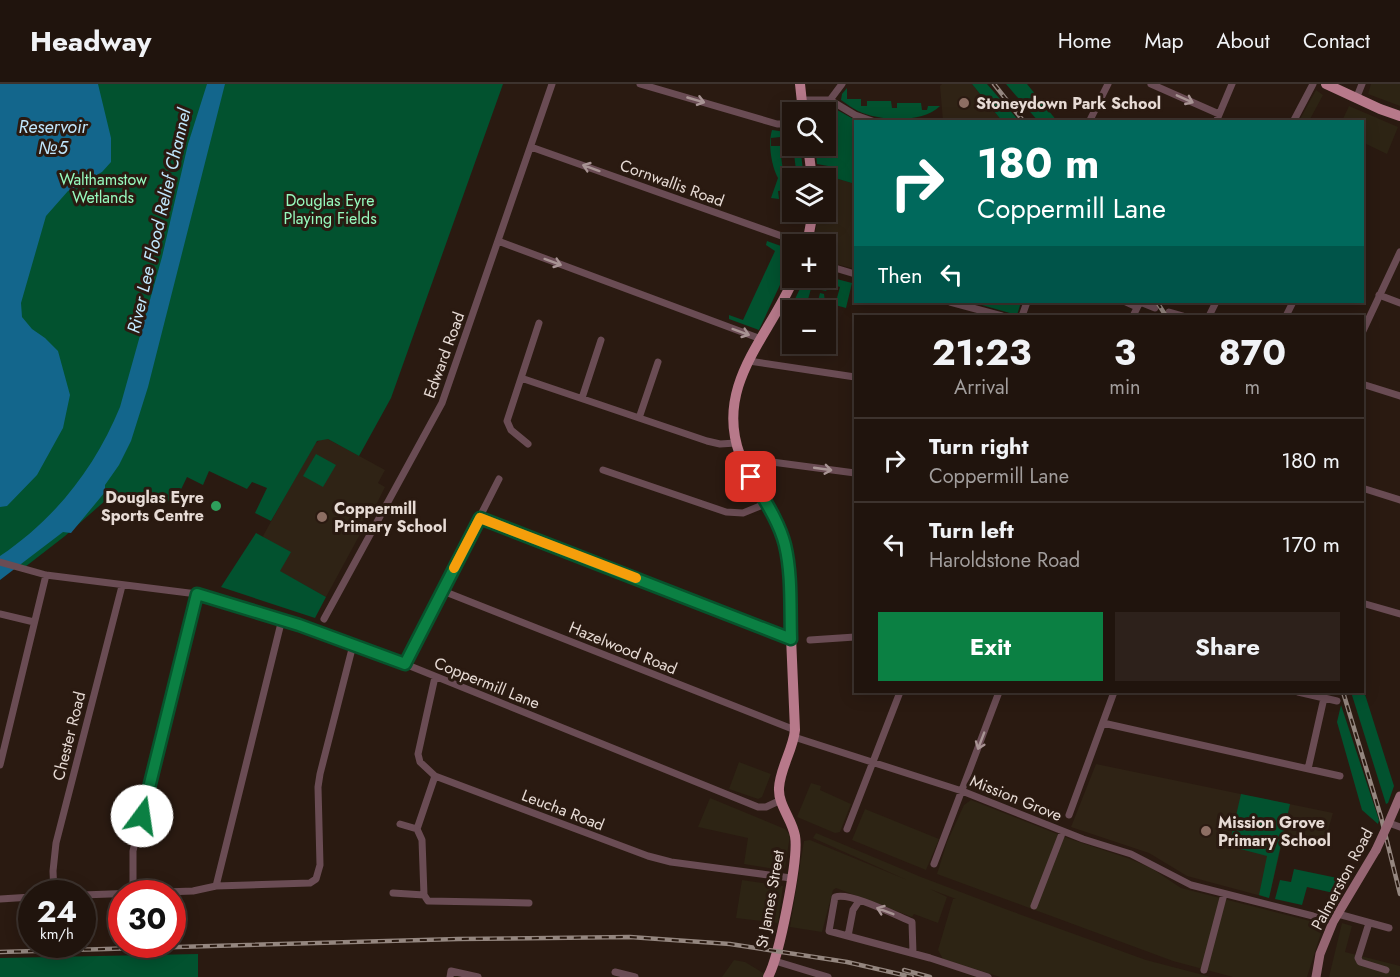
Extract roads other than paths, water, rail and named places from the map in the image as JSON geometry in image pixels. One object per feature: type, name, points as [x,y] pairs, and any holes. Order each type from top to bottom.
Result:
[{"type":"main road","points":[[800,84],[802,100]]},
{"type":"main road","points":[[1326,84],[1356,99],[1400,116]]},
{"type":"main road","points":[[781,800],[780,781],[794,734],[786,551],[778,526],[749,474],[736,443],[732,419],[739,382],[748,361],[789,288]]},
{"type":"main road","name":"St James Street","points":[[768,977],[775,961],[791,878],[795,839],[781,800]]},
{"type":"street","name":"Edward Road","points":[[324,619],[442,403],[552,84]]},
{"type":"street","points":[[640,84],[782,124]]},
{"type":"street","points":[[830,100],[842,84]]},
{"type":"street","points":[[1090,120],[1108,84]]},
{"type":"street","points":[[1150,84],[1218,118],[1232,84]]},
{"type":"street","points":[[1294,120],[1313,84]]},
{"type":"street","points":[[1356,99],[1362,84]]},
{"type":"street","points":[[802,100],[830,100],[855,115],[869,120]]},
{"type":"street","name":"Cornwallis Road","points":[[531,147],[782,236]]},
{"type":"street","points":[[498,241],[761,339]]},
{"type":"street","points":[[1364,329],[1400,252]]},
{"type":"street","points":[[836,268],[854,274]]},
{"type":"street","points":[[1379,295],[1400,303]]},
{"type":"street","points":[[954,303],[998,315]]},
{"type":"street","points":[[1139,303],[1155,308]]},
{"type":"street","points":[[1169,312],[1180,315]]},
{"type":"street","points":[[528,444],[511,430],[507,421],[539,323]]},
{"type":"street","points":[[582,398],[601,340]]},
{"type":"street","points":[[748,361],[854,377]]},
{"type":"street","points":[[639,418],[658,362]]},
{"type":"street","points":[[521,378],[707,441],[720,444],[736,443]]},
{"type":"street","points":[[1364,385],[1400,396]]},
{"type":"street","points":[[749,474],[772,462],[854,473]]},
{"type":"street","points":[[603,470],[726,512],[743,513],[765,504]]},
{"type":"street","points":[[405,664],[500,479]]},
{"type":"street","points":[[1364,489],[1400,500]]},
{"type":"street","points":[[480,518],[791,639]]},
{"type":"street","name":"Coppermill Lane","points":[[0,562],[46,575],[197,594],[282,619],[405,664],[758,807],[771,806],[781,800]]},
{"type":"street","points":[[0,765],[46,575]]},
{"type":"street","name":"Chester Road","points":[[53,880],[56,843],[122,586]]},
{"type":"street","name":"Hazelwood Road","points":[[443,591],[794,734]]},
{"type":"street","points":[[133,880],[133,850],[197,594]]},
{"type":"street","points":[[1364,604],[1400,614]]},
{"type":"street","points":[[0,614],[34,622]]},
{"type":"street","points":[[216,886],[282,619]]},
{"type":"street","points":[[810,640],[854,637]]},
{"type":"street","points":[[186,891],[216,886],[310,883],[316,879],[320,865],[318,787],[320,774],[353,645]]},
{"type":"street","points":[[435,676],[418,754],[420,762],[435,776],[417,829],[422,840],[424,896],[428,901],[529,903]]},
{"type":"street","points":[[847,829],[900,693]]},
{"type":"street","points":[[934,864],[999,693]]},
{"type":"street","points":[[1068,815],[1114,693]]},
{"type":"street","points":[[1302,693],[1337,701]]},
{"type":"street","points":[[1308,769],[1324,698]]},
{"type":"street","points":[[1102,723],[1340,776]]},
{"type":"street","name":"Mission Grove","points":[[794,734],[962,791],[1063,831],[1131,854],[1191,885],[1313,915],[1389,928]]},
{"type":"street","name":"Leucha Road","points":[[435,776],[648,856],[671,862],[791,878]]},
{"type":"street","name":"Palmerston Road","points":[[1316,977],[1320,954],[1335,918],[1376,850],[1400,796]]},
{"type":"street","points":[[400,824],[417,829]]},
{"type":"street","points":[[1388,824],[1400,826]]},
{"type":"street","points":[[1034,906],[1063,831]]},
{"type":"street","points":[[393,893],[424,896]]},
{"type":"street","points":[[1204,970],[1224,894]]},
{"type":"street","points":[[913,953],[912,922],[845,896],[835,897],[829,931],[913,953],[988,977]]},
{"type":"street","points":[[0,898],[18,897]]},
{"type":"street","points":[[845,935],[853,910],[859,901]]},
{"type":"street","points":[[1369,924],[1358,958],[1360,962],[1386,970]]},
{"type":"street","points":[[775,961],[828,977]]},
{"type":"street","points":[[450,977],[451,971],[478,977]]},
{"type":"street","points":[[615,972],[635,977]]},
{"type":"water","name":"Reservoir №5","points":[[0,84],[98,84],[111,138],[111,162],[102,172],[68,191],[46,216],[21,303],[22,317],[32,329],[58,351],[70,395],[63,428],[37,475],[7,506],[0,507]]},
{"type":"water","points":[[207,84],[225,84],[148,387],[131,441],[119,465],[105,485],[105,492],[71,533],[63,532],[0,580],[0,556],[56,509],[86,471],[120,407],[162,257],[188,144]]},
{"type":"railway","points":[[994,84],[1022,120]]},
{"type":"railway","points":[[1158,303],[1165,315]]},
{"type":"railway","points":[[1343,693],[1381,817],[1400,894]]},
{"type":"railway","points":[[0,952],[458,939],[630,937],[730,944],[847,962],[912,977]]},
{"type":"railway","points":[[904,970],[930,977]]},
{"type":"place","name":"Stoneydown Park School","points":[[964,103]]},
{"type":"place","name":"Douglas Eyre Sports Centre","points":[[216,506]]},
{"type":"place","name":"Coppermill Primary School","points":[[322,517]]},
{"type":"place","name":"Mission Grove Primary School","points":[[1206,831]]},
{"type":"park label","name":"Walthamstow Wetlands","points":[[103,188]]},
{"type":"park label","name":"Douglas Eyre Playing Fields","points":[[330,209]]},
{"type":"water label","name":"River Lee Flood Relief Channel","points":[[159,221]]}]
